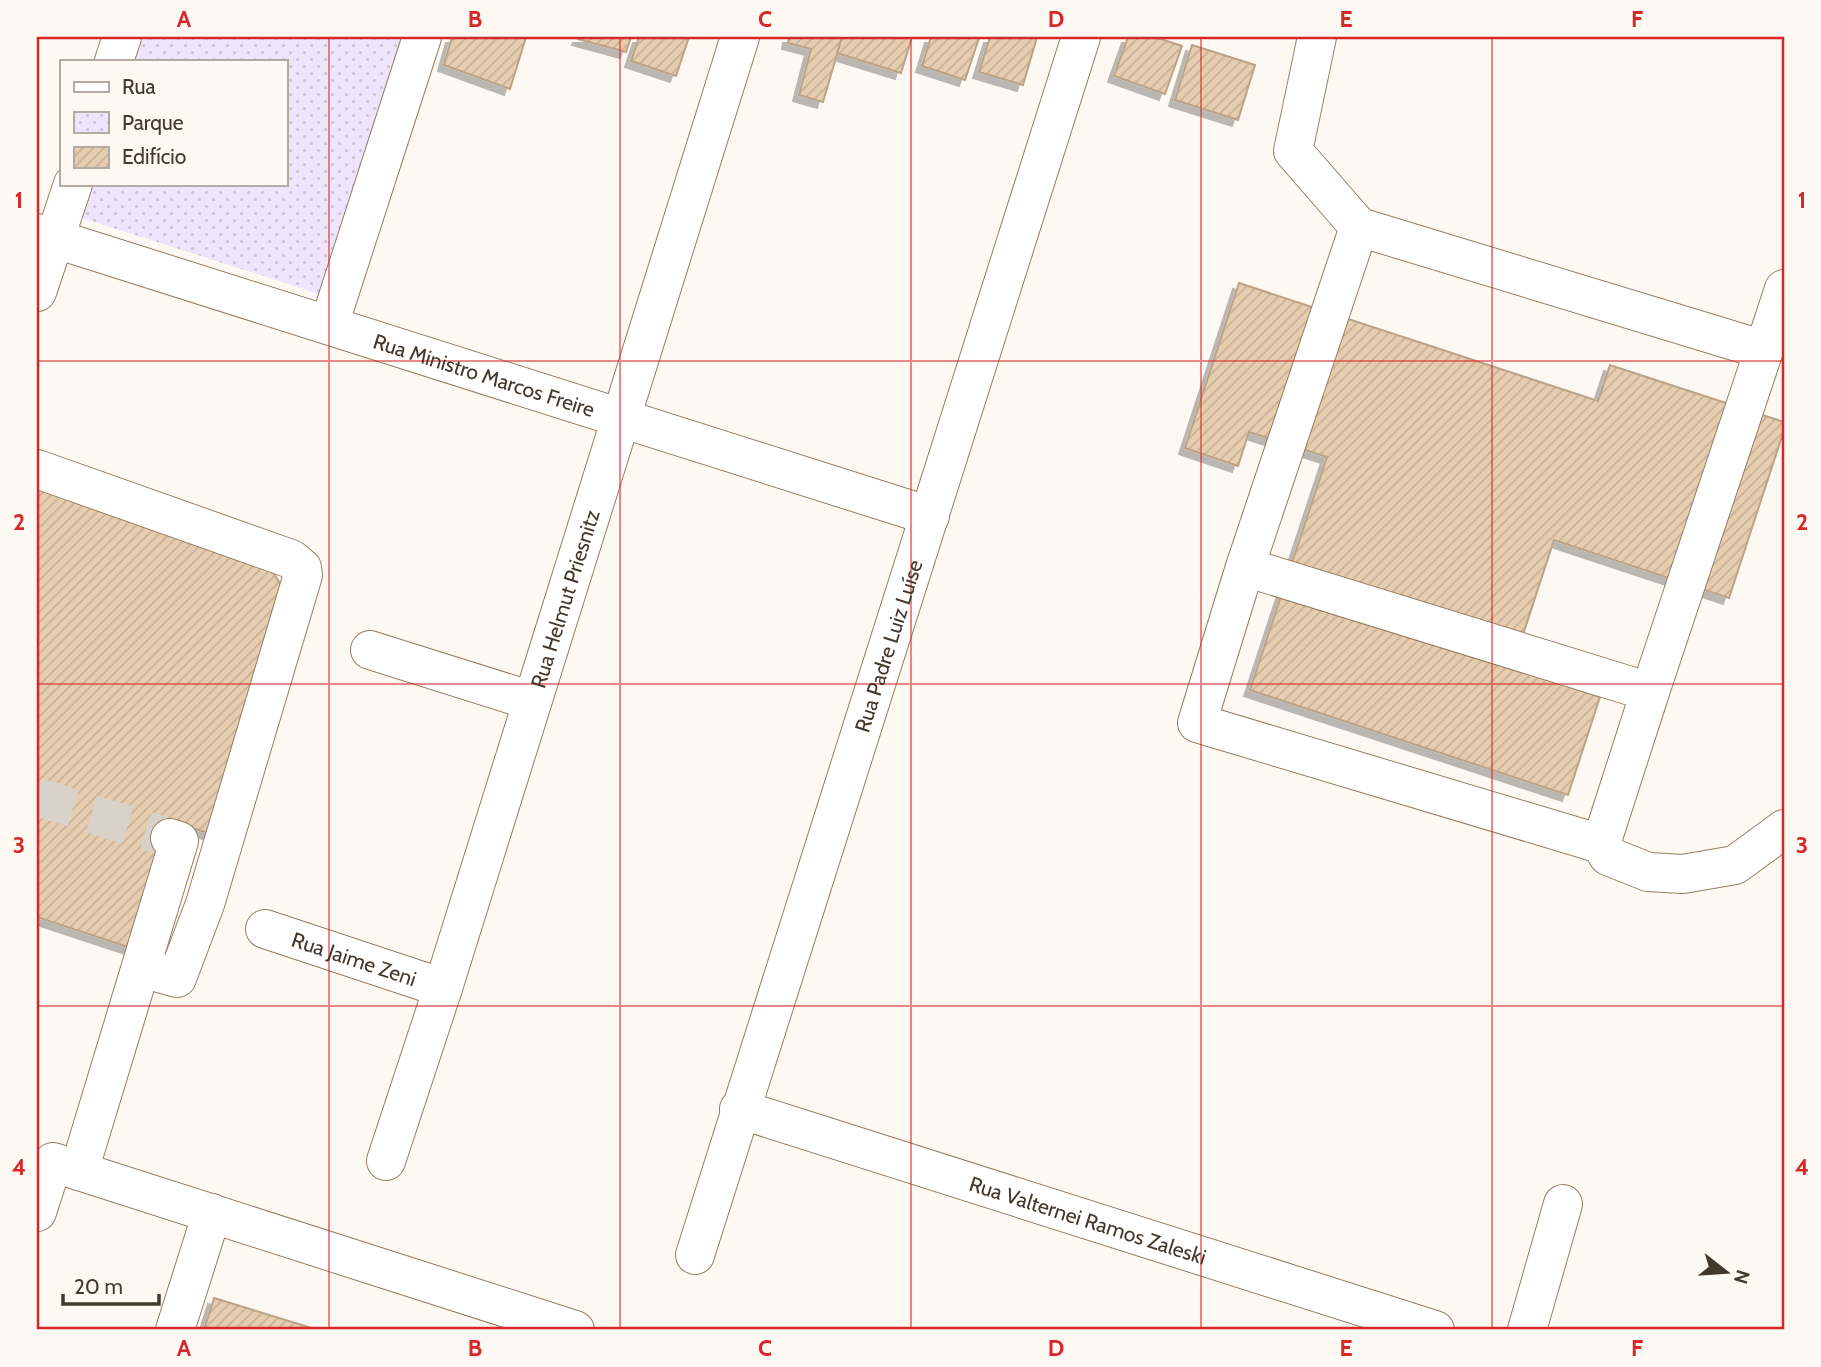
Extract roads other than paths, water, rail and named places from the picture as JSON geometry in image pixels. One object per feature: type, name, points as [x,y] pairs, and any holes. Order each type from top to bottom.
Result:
[{"type":"street","points":[[114,60],[122,37]]},
{"type":"street","points":[[329,325],[422,37]]},
{"type":"street","name":"Rua Helmut Priesnitz","points":[[386,1160],[443,988],[740,37]]},
{"type":"street","name":"Rua Padre Luiz Luíse","points":[[695,1255],[739,1109],[1081,37]]},
{"type":"street","points":[[1317,37],[1293,151],[1359,227],[1764,350]]},
{"type":"street","points":[[37,292],[46,236],[72,186]]},
{"type":"street","points":[[1359,227],[1245,567],[1197,723],[1601,844],[1608,856],[1648,872],[1683,874],[1735,865],[1784,829]]},
{"type":"street","name":"Rua Ministro Marcos Freire","points":[[46,236],[930,516]]},
{"type":"street","points":[[1601,844],[1783,298]]},
{"type":"street","points":[[37,468],[291,559],[302,568],[303,575],[205,904],[177,978],[141,968]]},
{"type":"street","points":[[1245,567],[1650,692]]},
{"type":"street","points":[[370,650],[532,701]]},
{"type":"street","points":[[79,1171],[179,841],[170,838]]},
{"type":"street","name":"Rua Jaime Zeni","points":[[265,929],[443,988]]},
{"type":"street","name":"Rua Valternei Ramos Zaleski","points":[[739,1109],[1435,1330]]},
{"type":"street","points":[[37,1212],[53,1162],[575,1330]]},
{"type":"street","points":[[1527,1330],[1563,1204]]},
{"type":"street","points":[[175,1330],[212,1213]]},
{"type":"tunnel","points":[[37,797],[170,838]]}]
